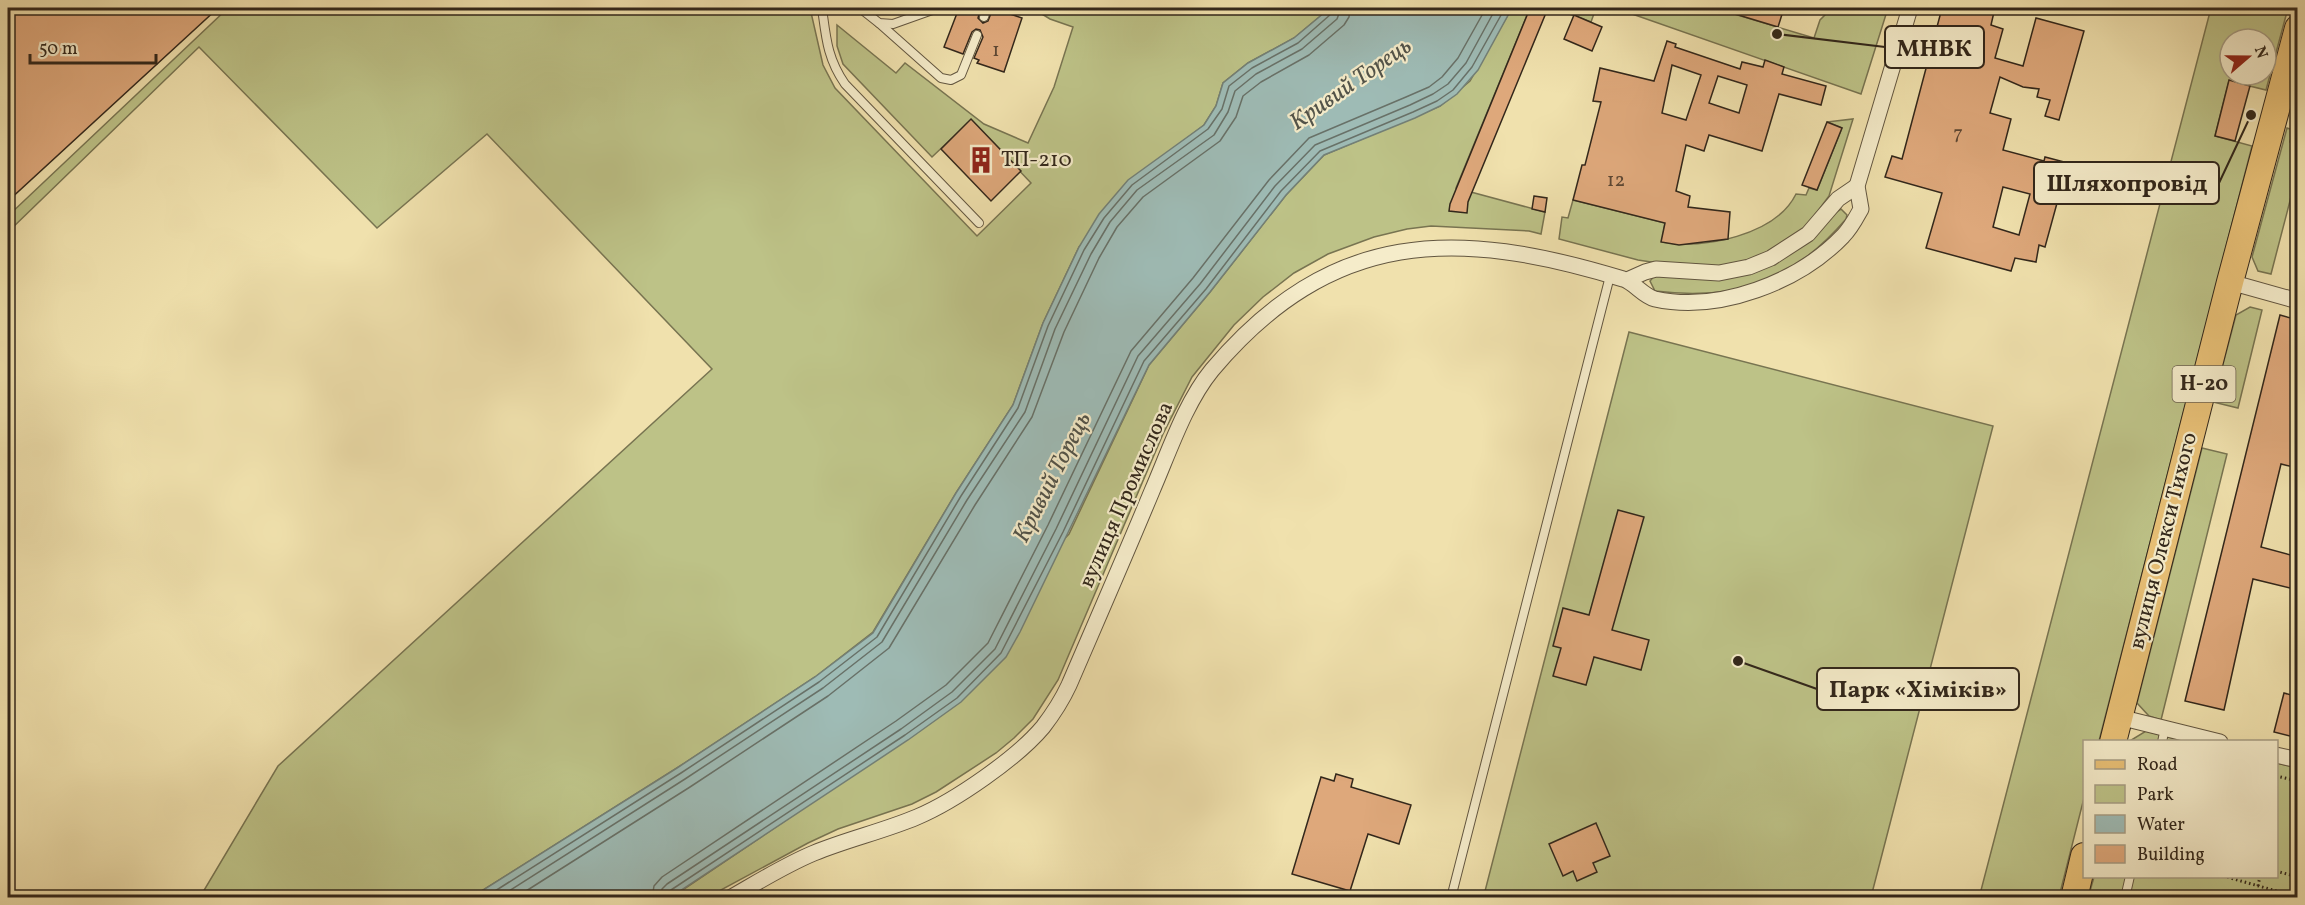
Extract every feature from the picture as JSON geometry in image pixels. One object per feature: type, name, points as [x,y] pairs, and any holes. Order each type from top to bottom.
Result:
[{"type":"main road","name":"вулиця Олекси Тихого","points":[[2116,729],[2230,282],[2298,28]]},
{"type":"main road","points":[[2074,897],[2083,863]]},
{"type":"street","points":[[1627,280],[1653,298],[1689,301],[1723,299],[1757,290],[1806,266],[1845,235],[1861,209],[1857,186],[1910,8]]},
{"type":"street","points":[[1627,280],[1656,269],[1719,273],[1749,267],[1771,258],[1808,234],[1838,199],[1857,186]]},
{"type":"street","name":"вулиця Промислова","points":[[730,897],[812,854],[917,817],[942,804],[972,786],[1041,729],[1058,706],[1069,685],[1175,436],[1204,381],[1244,336],[1300,291],[1340,269],[1372,258],[1427,248],[1515,253],[1627,280]]},
{"type":"street","points":[[2230,282],[2298,302]]},
{"type":"street","points":[[2116,729],[2210,740]]},
{"type":"street","points":[[2278,755],[2298,760]]},
{"type":"lane","points":[[822,8],[827,48],[834,68],[845,84],[979,223]]},
{"type":"lane","points":[[860,8],[941,78],[951,80],[961,75],[977,36]]},
{"type":"lane","points":[[879,23],[901,22],[938,8]]},
{"type":"lane","points":[[984,17],[987,8]]},
{"type":"lane","points":[[1461,897],[1452,895],[1610,276]]},
{"type":"lane","points":[[2125,897],[2130,878]]},
{"type":"path","points":[[2278,776],[2298,781]]},
{"type":"path","points":[[2278,871],[2298,877]]},
{"type":"path","points":[[2237,878],[2298,897]]},
{"type":"path","points":[[2258,886],[2260,878]]},
{"type":"green space","points":[[228,8],[810,8],[823,65],[835,88],[977,236],[1031,183],[971,120],[932,157],[843,64],[837,46],[837,25],[896,73],[905,63],[984,124],[1028,143],[1054,87],[1073,27],[1050,19],[1032,8],[1330,8],[1294,38],[1248,63],[1223,83],[1216,106],[1204,125],[1174,148],[1079,247],[1043,323],[1013,405],[956,493],[873,632],[815,677],[677,768],[472,897],[200,897],[278,766],[712,369],[487,134],[377,228],[199,47],[8,232],[8,216]]},
{"type":"green space","points":[[1512,8],[1530,8],[1456,188],[1545,212],[1541,234],[1529,231],[1431,226],[1407,229],[1374,237],[1328,254],[1294,273],[1263,297],[1234,325],[1192,377],[1163,434],[1058,680],[1033,719],[996,753],[936,792],[912,804],[838,829],[708,897],[671,898],[804,808],[1069,534],[1149,365],[1286,195],[1324,155],[1440,106],[1470,81]]},
{"type":"green space","points":[[1553,8],[1596,8],[1591,22]]},
{"type":"green space","points":[[1615,8],[1714,8],[1814,38],[1820,20],[1832,8],[1888,8],[1861,94]]},
{"type":"green space","points":[[2211,8],[2288,8],[2278,45],[2278,27],[2218,27],[2218,87],[2227,87],[2215,136],[2252,146],[2099,740],[2083,740],[2083,802],[2059,897],[1979,898]]},
{"type":"green space","points":[[1853,119],[1829,196],[1803,231],[1767,253],[1734,266],[1690,268],[1638,260],[1559,239],[1562,217],[1568,218],[1573,200],[1665,223],[1662,242],[1697,244],[1737,236],[1756,229],[1772,220],[1786,208],[1796,194],[1806,195],[1809,188],[1817,190],[1842,128],[1827,122]]},
{"type":"green space","points":[[2287,128],[2293,130],[2290,142],[2297,143],[2297,174],[2271,274],[2258,271],[2252,257]]},
{"type":"green space","points":[[1841,209],[1847,215],[1846,219],[1826,241],[1783,272],[1761,282],[1711,293],[1684,293],[1655,291],[1650,281],[1656,274],[1737,276]]},
{"type":"green space","points":[[2250,307],[2262,310],[2238,408],[2213,402],[2236,315]]},
{"type":"green space","points":[[1629,332],[1993,426],[1871,897],[1493,898],[1484,895]]},
{"type":"green space","points":[[2202,448],[2227,454],[2161,720],[2149,716],[2137,703]]},
{"type":"green space","points":[[2146,731],[2180,740],[2131,740]]},
{"type":"green space","points":[[2278,763],[2297,768],[2297,897],[2088,898],[2094,878],[2278,878]]},
{"type":"water","name":"Кривий Торець","points":[[1330,8],[1512,8],[1478,70],[1457,94],[1440,106],[1415,118],[1324,155],[1286,195],[1149,365],[1006,657],[961,702],[908,740],[671,897],[472,897],[677,768],[815,677],[873,633],[956,493],[1013,405],[1043,323],[1079,247],[1099,214],[1128,180],[1204,125],[1216,106],[1223,83],[1248,63],[1294,38]]},
{"type":"building","points":[[8,8],[218,8],[8,201]]},
{"type":"building","points":[[959,8],[981,8],[978,18],[983,23],[988,21],[993,8],[1022,18],[1004,72],[977,63],[979,60],[974,58],[983,37],[980,30],[976,29],[972,32],[963,54],[944,47]]},
{"type":"building","points":[[1530,8],[1548,8],[1468,202],[1467,213],[1449,211],[1450,204]]},
{"type":"building","points":[[1725,8],[1784,8],[1778,27],[1725,11]]},
{"type":"building","points":[[1942,8],[1977,8],[1994,12],[1991,25],[2003,29],[1995,58],[2023,66],[2036,18],[2084,31],[2059,120],[2045,116],[2050,100],[2037,97],[2039,89],[2023,87],[2000,77],[1990,113],[2011,119],[2003,150],[2044,161],[2045,157],[2068,163],[2045,247],[2039,245],[2036,262],[2015,258],[2011,271],[1926,248],[1942,193],[1885,177],[1892,156],[1902,159]],"holes":[[[2003,187],[2030,194],[2019,235],[1993,227]]]},
{"type":"building","points":[[1574,15],[1602,27],[1592,51],[1564,39]]},
{"type":"building","points":[[1667,41],[1676,44],[1675,47],[1740,69],[1742,62],[1763,67],[1765,60],[1784,67],[1782,74],[1826,86],[1821,105],[1779,94],[1762,151],[1709,135],[1704,151],[1686,145],[1676,191],[1690,196],[1688,207],[1730,212],[1728,239],[1679,245],[1661,242],[1665,223],[1573,200],[1582,165],[1585,165],[1601,102],[1593,101],[1600,68],[1654,81]],"holes":[[[1672,65],[1701,75],[1686,120],[1662,113]],[[1718,76],[1747,85],[1739,113],[1709,103]]]},
{"type":"building","points":[[2227,87],[2250,87],[2235,141],[2215,136]]},
{"type":"building","name":"ТП-210","points":[[971,119],[1021,171],[991,201],[941,149]]},
{"type":"building","points":[[1827,122],[1842,128],[1817,190],[1802,185]]},
{"type":"building","points":[[1534,196],[1547,198],[1545,212],[1532,209]]},
{"type":"building","points":[[2280,315],[2298,320],[2298,468],[2281,464],[2261,547],[2298,557],[2298,590],[2253,579],[2224,710],[2185,701]]},
{"type":"building","points":[[1618,510],[1644,517],[1612,630],[1649,640],[1641,670],[1594,657],[1586,685],[1553,676],[1561,648],[1553,646],[1563,608],[1589,615]]},
{"type":"building","points":[[2284,693],[2298,697],[2298,738],[2274,732]]},
{"type":"building","points":[[1336,774],[1353,779],[1351,787],[1411,805],[1399,844],[1368,834],[1350,891],[1292,874],[1321,777],[1334,781]]},
{"type":"building","points":[[1596,823],[1610,856],[1593,863],[1597,872],[1577,881],[1573,871],[1563,876],[1549,844]]},
{"type":"place","name":"МНВК","points":[[1777,34]]},
{"type":"place","name":"Шляхопровід","points":[[2251,115]]},
{"type":"place","name":"ТП-210","points":[[981,160]]},
{"type":"place","name":"Парк «Хіміків»","points":[[1738,661]]}]
